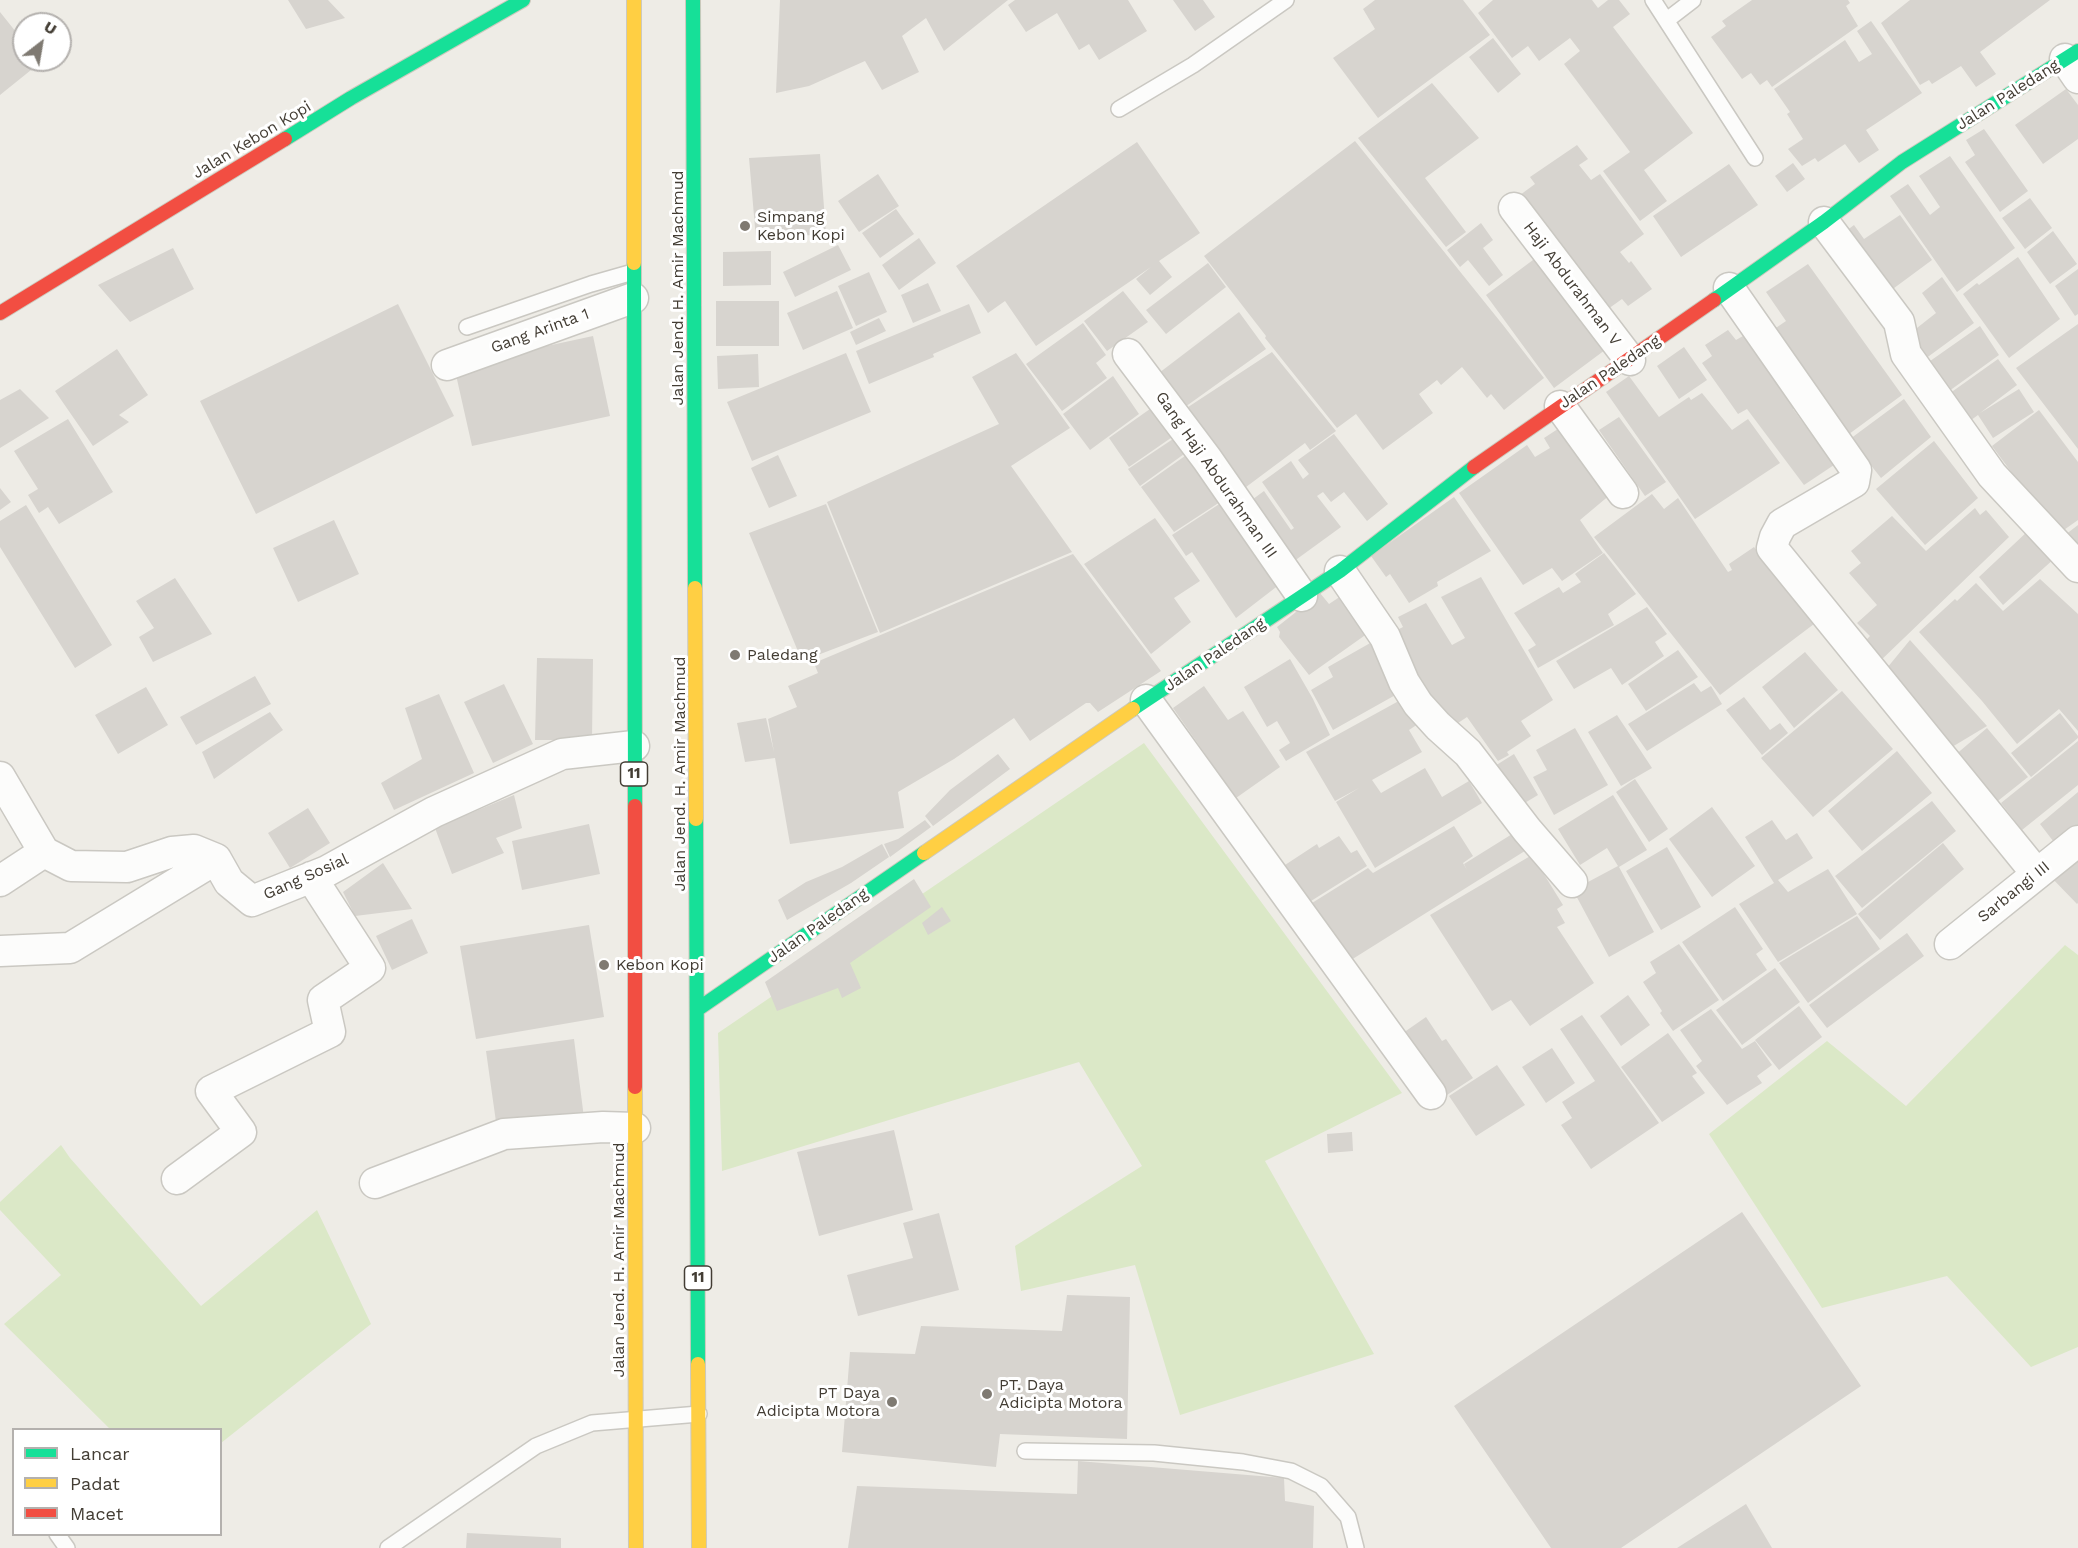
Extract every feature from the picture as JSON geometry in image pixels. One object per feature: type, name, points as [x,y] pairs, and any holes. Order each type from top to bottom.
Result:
[{"type":"main road","name":"Jalan Kebon Kopi","points":[[0,313],[351,98],[523,0]]},
{"type":"main road","name":"Jalan Jend. H. Amir Machmud","points":[[634,0],[636,1548]]},
{"type":"main road","name":"Jalan Jend. H. Amir Machmud","points":[[693,0],[699,1548]]},
{"type":"main road","name":"Jalan Paledang","points":[[698,1008],[1146,700],[1340,571],[1487,457],[1630,360],[1824,222],[1902,162],[2074,63]]},
{"type":"street","name":"Haji Abdurahman V","points":[[1514,208],[1630,360]]},
{"type":"street","points":[[1824,222],[1899,322],[1906,354],[1992,475],[2078,567]]},
{"type":"street","name":"Gang Arinta 1","points":[[447,365],[633,285]]},
{"type":"street","points":[[1729,288],[1856,470],[1854,482],[1782,524],[1772,548],[2037,874]]},
{"type":"street","name":"Gang Haji Abdurahman III","points":[[1128,354],[1207,459],[1302,597]]},
{"type":"street","points":[[1560,406],[1623,493]]},
{"type":"street","points":[[1340,571],[1385,637],[1404,682],[1418,704],[1468,753],[1527,830],[1572,882]]},
{"type":"street","name":"Jalan Paledang","points":[[1146,700],[1431,1094]]},
{"type":"street","name":"Gang Sosial","points":[[216,859],[228,882],[252,901],[327,871],[434,812],[562,754],[634,746]]},
{"type":"street","points":[[0,777],[44,852],[71,866],[127,867],[172,852],[194,850],[216,859]]},
{"type":"street","name":"Sarbangi III","points":[[1950,944],[2078,841]]},
{"type":"street","points":[[0,880],[44,852]]},
{"type":"street","points":[[0,951],[70,948],[216,859]]},
{"type":"street","points":[[177,1179],[241,1132],[211,1091],[330,1032],[323,1000],[370,968],[311,877]]},
{"type":"street","points":[[375,1184],[504,1134],[603,1127],[635,1128]]},
{"type":"lane","points":[[1119,109],[1193,65],[1286,0]]},
{"type":"lane","points":[[1653,0],[1755,158]]},
{"type":"lane","points":[[1667,20],[1693,0]]},
{"type":"lane","points":[[467,327],[591,284],[633,285]]},
{"type":"lane","points":[[388,1548],[536,1446],[592,1423],[699,1414]]},
{"type":"lane","points":[[1025,1450],[1154,1453],[1243,1462],[1291,1472],[1321,1486],[1348,1517],[1356,1548]]},
{"type":"green space","points":[[1144,743],[1402,1093],[1265,1161],[1374,1354],[1180,1415],[1135,1265],[1021,1291],[1015,1246],[1142,1166],[1079,1062],[722,1171],[718,1033]]},
{"type":"green space","points":[[2065,945],[2078,955],[2078,1347],[2031,1367],[1947,1276],[1822,1308],[1709,1134],[1827,1041],[1906,1106]]},
{"type":"green space","points":[[61,1145],[201,1306],[317,1210],[371,1324],[222,1442],[222,1428],[109,1428],[4,1324],[61,1275],[0,1210],[0,1202]]},
{"type":"building","points":[[288,0],[328,0],[345,18],[306,29]]},
{"type":"building","points":[[780,0],[1008,0],[944,51],[926,18],[902,36],[919,72],[882,90],[865,61],[809,86],[776,93]]},
{"type":"building","points":[[1015,0],[1128,0],[1147,31],[1099,60],[1089,44],[1079,50],[1057,13],[1026,32],[1008,5]]},
{"type":"building","points":[[1173,0],[1203,0],[1215,17],[1195,31]]},
{"type":"building","points":[[1375,0],[1463,0],[1490,35],[1378,118],[1333,58],[1375,29],[1363,9]]},
{"type":"building","points":[[1493,0],[1592,0],[1598,8],[1608,0],[1619,0],[1630,14],[1613,27],[1693,133],[1644,170],[1667,201],[1640,221],[1603,171],[1630,152],[1564,64],[1580,51],[1570,38],[1539,61],[1528,46],[1512,58],[1478,13]]},
{"type":"building","points":[[1752,0],[1848,0],[1850,3],[1846,6],[1858,26],[1772,87],[1767,80],[1760,85],[1751,73],[1742,79],[1711,37],[1726,26],[1722,21]]},
{"type":"building","points":[[1910,0],[2050,0],[1980,52],[1996,74],[1976,87],[1961,66],[1932,84],[1929,80],[1920,85],[1881,23]]},
{"type":"building","points":[[0,12],[12,27],[12,72],[29,72],[0,95]]},
{"type":"building","points":[[1871,21],[1922,93],[1866,130],[1879,150],[1859,163],[1845,144],[1818,162],[1815,158],[1802,166],[1788,149],[1803,139],[1787,114],[1790,112],[1774,89],[1845,40],[1859,62],[1872,54],[1857,31]]},
{"type":"building","points":[[1493,38],[1521,74],[1498,93],[1469,57]]},
{"type":"building","points":[[1432,83],[1479,138],[1425,178],[1466,232],[1446,247],[1358,138]]},
{"type":"building","points":[[2066,89],[2078,105],[2078,139],[2043,164],[2015,125]]},
{"type":"building","points":[[1984,129],[2028,191],[2000,212],[1965,162],[1975,155],[1966,140]]},
{"type":"building","points":[[1355,141],[1544,378],[1504,410],[1491,394],[1487,398],[1462,367],[1441,385],[1437,380],[1419,394],[1433,413],[1383,450],[1356,414],[1337,428],[1265,338],[1266,336],[1204,256]]},
{"type":"building","points":[[1137,142],[1200,233],[1159,261],[1172,277],[1150,295],[1136,279],[1151,267],[1036,346],[1005,301],[988,313],[956,266]]},
{"type":"building","points":[[1577,145],[1588,159],[1579,165],[1591,180],[1600,174],[1644,234],[1620,252],[1629,263],[1631,261],[1652,289],[1628,306],[1622,299],[1608,309],[1520,195],[1535,184],[1530,177]]},
{"type":"building","points":[[820,154],[826,234],[756,239],[749,158]]},
{"type":"building","points":[[1950,156],[2015,248],[1957,292],[1890,196],[1908,184],[1930,215],[1940,207],[1919,176]]},
{"type":"building","points":[[1793,163],[1805,179],[1787,192],[1775,176]]},
{"type":"building","points":[[1729,164],[1758,205],[1681,257],[1653,216]]},
{"type":"building","points":[[878,174],[899,206],[859,232],[838,201]]},
{"type":"building","points":[[2030,198],[2052,228],[2025,249],[2002,218]]},
{"type":"building","points":[[896,209],[914,234],[880,258],[862,233]]},
{"type":"building","points":[[1900,215],[1932,260],[1882,297],[1838,237],[1854,225],[1864,239]]},
{"type":"building","points":[[1481,223],[1493,240],[1483,248],[1503,275],[1489,286],[1468,260],[1460,267],[1447,250]]},
{"type":"building","points":[[2053,231],[2077,264],[2050,284],[2027,252]]},
{"type":"building","points":[[919,238],[936,263],[899,290],[882,265]]},
{"type":"building","points":[[838,245],[851,270],[795,297],[783,272]]},
{"type":"building","points":[[173,248],[194,289],[130,322],[98,285]]},
{"type":"building","points":[[771,251],[771,285],[723,286],[723,252]]},
{"type":"building","points":[[1537,257],[1605,350],[1554,388],[1486,295]]},
{"type":"building","points":[[2018,257],[2060,319],[2009,358],[1963,294]]},
{"type":"building","points":[[1208,263],[1226,287],[1166,334],[1146,310]]},
{"type":"building","points":[[1808,264],[1902,395],[1845,437],[1770,332],[1786,321],[1766,292]]},
{"type":"building","points":[[2078,269],[2078,314],[2075,316],[2055,286]]},
{"type":"building","points":[[869,272],[887,312],[856,326],[838,286]]},
{"type":"building","points":[[1942,277],[1974,323],[1925,359],[1908,335],[1936,313],[1922,293]]},
{"type":"building","points":[[928,283],[941,311],[913,323],[901,295]]},
{"type":"building","points":[[837,291],[853,328],[803,350],[787,313]]},
{"type":"building","points":[[1123,291],[1148,322],[1107,351],[1084,321]]},
{"type":"building","points":[[716,301],[779,301],[779,346],[716,346]]},
{"type":"building","points":[[398,304],[454,416],[256,514],[200,401]]},
{"type":"building","points":[[969,304],[981,333],[933,354],[934,357],[869,384],[856,351]]},
{"type":"building","points":[[1239,312],[1266,349],[1178,412],[1155,376]]},
{"type":"building","points":[[879,318],[886,331],[856,345],[850,332]]},
{"type":"building","points":[[1083,323],[1106,355],[1096,363],[1107,378],[1062,411],[1026,364]]},
{"type":"building","points":[[2078,324],[2078,449],[2016,368]]},
{"type":"building","points":[[1980,326],[1999,355],[1945,394],[1923,366]]},
{"type":"building","points":[[1728,330],[1736,340],[1743,336],[1797,407],[1793,409],[1834,465],[1804,485],[1747,409],[1738,414],[1702,363],[1712,356],[1705,345]]},
{"type":"building","points":[[593,336],[610,416],[472,446],[454,366]]},
{"type":"building","points":[[1684,347],[1707,380],[1679,399],[1657,366]]},
{"type":"building","points":[[117,349],[148,395],[119,415],[129,422],[93,446],[55,391]]},
{"type":"building","points":[[1272,352],[1336,431],[1310,450],[1305,443],[1238,493],[1179,413]]},
{"type":"building","points":[[846,353],[871,412],[752,461],[727,402]]},
{"type":"building","points":[[1016,353],[1070,428],[1011,466],[1072,552],[880,633],[827,502],[999,424],[972,377]]},
{"type":"building","points":[[758,354],[759,387],[718,389],[717,356]]},
{"type":"building","points":[[1998,359],[2017,385],[1980,413],[2019,389],[2034,412],[1993,438],[1978,415],[1967,423],[1946,396]]},
{"type":"building","points":[[1113,376],[1139,414],[1090,450],[1063,414]]},
{"type":"building","points":[[1629,376],[1659,417],[1689,397],[1691,400],[1702,393],[1732,430],[1748,419],[1780,463],[1695,519],[1606,392]]},
{"type":"building","points":[[20,389],[49,418],[0,448],[0,400]]},
{"type":"building","points":[[1904,399],[1931,437],[1881,478],[1850,439]]},
{"type":"building","points":[[1157,404],[1178,433],[1129,467],[1109,438]]},
{"type":"building","points":[[2039,410],[2078,462],[2078,520],[2061,532],[2042,505],[2038,508],[1992,446]]},
{"type":"building","points":[[1619,417],[1666,482],[1645,496],[1599,430]]},
{"type":"building","points":[[68,419],[113,492],[59,524],[48,507],[39,513],[28,495],[38,489],[14,451]]},
{"type":"building","points":[[1564,425],[1611,494],[1580,520],[1603,553],[1562,581],[1552,568],[1523,585],[1459,493],[1527,445],[1535,457],[1550,448],[1544,438]]},
{"type":"building","points":[[1334,434],[1388,504],[1367,521],[1344,492],[1331,502],[1323,492],[1317,496],[1341,527],[1286,567],[1245,505],[1264,491],[1291,530],[1294,528],[1262,482],[1291,461],[1303,479],[1309,474],[1298,460]]},
{"type":"building","points":[[1179,435],[1191,449],[1140,486],[1128,469]]},
{"type":"building","points":[[1934,441],[1978,498],[1925,545],[1876,489]]},
{"type":"building","points":[[1192,451],[1220,502],[1174,532],[1141,487]]},
{"type":"building","points":[[778,455],[797,496],[769,508],[751,468]]},
{"type":"building","points":[[0,488],[11,502],[0,510]]},
{"type":"building","points":[[1652,494],[1664,509],[1678,498],[1728,572],[1732,570],[1729,564],[1754,547],[1814,624],[1720,695],[1594,537]]},
{"type":"building","points":[[1454,497],[1491,551],[1437,582],[1438,586],[1409,603],[1390,574],[1386,577],[1371,556]]},
{"type":"building","points":[[1227,499],[1284,581],[1236,618],[1192,552],[1186,556],[1172,535]]},
{"type":"building","points":[[826,504],[878,632],[802,661],[749,533]]},
{"type":"building","points":[[26,505],[112,645],[75,668],[0,547],[0,521]]},
{"type":"building","points":[[1975,508],[1980,515],[1986,510],[2009,537],[1877,664],[1860,646],[1870,636],[1857,623],[1877,605],[1849,573],[1861,563],[1851,551],[1892,516],[1926,551]]},
{"type":"building","points":[[1155,518],[1200,581],[1174,598],[1191,622],[1151,654],[1084,564]]},
{"type":"building","points":[[334,520],[359,574],[298,602],[273,548]]},
{"type":"building","points":[[2078,525],[2078,553],[2065,535]]},
{"type":"building","points":[[2029,530],[2056,557],[2003,605],[1979,577]]},
{"type":"building","points":[[1604,553],[1636,594],[1608,614],[1614,625],[1538,668],[1528,650],[1536,645],[1514,613],[1559,587],[1563,593],[1581,582],[1575,574]]},
{"type":"building","points":[[1073,554],[1161,671],[1098,712],[1090,703],[1086,703],[1030,741],[1014,718],[954,759],[898,792],[904,828],[790,844],[775,758],[745,762],[737,723],[766,718],[774,752],[768,719],[797,707],[788,686],[818,673],[814,663]]},
{"type":"building","points":[[1481,577],[1553,700],[1521,721],[1531,736],[1507,752],[1509,755],[1498,761],[1467,717],[1452,727],[1432,719],[1391,633],[1403,627],[1398,617],[1426,603],[1452,645],[1465,638],[1441,597]]},
{"type":"building","points":[[175,578],[212,634],[153,662],[139,637],[154,628],[136,601]]},
{"type":"building","points":[[2040,579],[2078,614],[2078,731],[2059,709],[2017,744],[1982,701],[1919,632],[1976,583],[2003,611]]},
{"type":"building","points":[[1320,593],[1329,604],[1344,594],[1371,631],[1309,675],[1279,637],[1280,632],[1277,627]]},
{"type":"building","points":[[1647,607],[1667,634],[1655,642],[1664,656],[1622,685],[1611,668],[1574,689],[1556,661]]},
{"type":"building","points":[[1910,640],[1987,726],[1952,747],[1887,668]]},
{"type":"building","points":[[1372,642],[1399,693],[1333,730],[1311,690],[1333,677],[1328,667]]},
{"type":"building","points":[[1678,650],[1698,677],[1646,711],[1628,684]]},
{"type":"building","points":[[1805,652],[1838,690],[1794,728],[1762,687]]},
{"type":"building","points":[[537,658],[593,659],[592,740],[535,740]]},
{"type":"building","points":[[1290,659],[1330,735],[1286,761],[1279,750],[1290,743],[1277,721],[1267,727],[1244,687]]},
{"type":"building","points":[[255,676],[271,704],[196,745],[180,717]]},
{"type":"building","points":[[1694,683],[1701,692],[1711,686],[1722,704],[1647,751],[1628,724]]},
{"type":"building","points":[[504,684],[533,744],[493,763],[464,702]]},
{"type":"building","points":[[1204,686],[1228,720],[1243,711],[1280,767],[1236,798],[1173,708]]},
{"type":"building","points":[[146,687],[168,725],[118,754],[95,715]]},
{"type":"building","points":[[1842,691],[1893,749],[1813,817],[1761,758]]},
{"type":"building","points":[[439,694],[474,773],[394,810],[381,783],[422,759],[405,708]]},
{"type":"building","points":[[1406,697],[1421,722],[1409,730],[1422,752],[1372,780],[1381,793],[1425,768],[1442,797],[1469,781],[1482,803],[1375,868],[1336,802],[1359,788],[1335,801],[1306,752]]},
{"type":"building","points":[[1744,697],[1770,730],[1780,723],[1788,733],[1762,755],[1726,710]]},
{"type":"building","points":[[270,712],[283,730],[214,779],[202,752]]},
{"type":"building","points":[[2060,713],[2078,738],[2031,777],[2011,753]]},
{"type":"building","points":[[1617,715],[1652,768],[1621,786],[1588,732]]},
{"type":"building","points":[[1575,728],[1608,785],[1554,815],[1533,777],[1547,770],[1536,750]]},
{"type":"building","points":[[1987,728],[2028,777],[1994,804],[1954,756]]},
{"type":"building","points":[[2078,741],[2078,785],[2022,830],[2001,803]]},
{"type":"building","points":[[1897,751],[1932,793],[1862,851],[1828,811]]},
{"type":"building","points":[[998,754],[1010,769],[933,826],[925,816],[950,790]]},
{"type":"building","points":[[1514,754],[1538,795],[1513,810],[1490,769]]},
{"type":"building","points":[[1635,779],[1668,829],[1649,842],[1616,792]]},
{"type":"building","points":[[2078,792],[2078,834],[2060,850],[2040,824]]},
{"type":"building","points":[[514,795],[522,828],[496,838],[504,853],[452,874],[435,828]]},
{"type":"building","points":[[1613,795],[1647,850],[1619,867],[1654,932],[1609,957],[1573,890],[1618,866],[1607,848],[1580,865],[1558,829]]},
{"type":"building","points":[[1932,801],[1956,831],[1862,908],[1835,876]]},
{"type":"building","points":[[1712,807],[1755,866],[1712,897],[1669,839]]},
{"type":"building","points":[[308,808],[330,843],[290,868],[268,833]]},
{"type":"building","points":[[925,820],[931,827],[890,857],[884,844],[898,839]]},
{"type":"building","points":[[1772,820],[1786,840],[1797,833],[1813,858],[1778,880],[1788,892],[1828,869],[1857,914],[1778,962],[1739,904],[1774,883],[1745,837]]},
{"type":"building","points":[[589,824],[600,874],[522,890],[512,841]]},
{"type":"building","points":[[1454,826],[1473,856],[1463,863],[1467,870],[1464,864],[1517,831],[1528,849],[1351,960],[1312,903],[1368,868],[1373,873]]},
{"type":"building","points":[[1339,836],[1351,853],[1357,850],[1367,866],[1311,901],[1285,865],[1317,844],[1319,848]]},
{"type":"building","points":[[1943,843],[1964,869],[1880,940],[1858,914]]},
{"type":"building","points":[[882,844],[889,857],[851,883],[787,920],[778,900],[806,882],[842,867]]},
{"type":"building","points":[[1667,847],[1701,907],[1661,930],[1626,871]]},
{"type":"building","points":[[2078,847],[2078,903],[2077,904],[2048,874]]},
{"type":"building","points":[[1532,855],[1563,905],[1557,909],[1565,923],[1557,927],[1594,983],[1530,1026],[1511,1000],[1492,1011],[1430,915]]},
{"type":"building","points":[[383,863],[412,909],[355,916],[343,892]]},
{"type":"building","points":[[914,879],[931,907],[850,963],[861,988],[842,998],[838,988],[777,1011],[765,982]]},
{"type":"building","points":[[942,907],[951,921],[928,935],[922,923]]},
{"type":"building","points":[[1735,907],[1763,949],[1756,954],[1767,970],[1723,1001],[1682,942]]},
{"type":"building","points":[[1857,916],[1880,949],[1808,1003],[1779,963]]},
{"type":"building","points":[[412,919],[428,953],[392,970],[376,936]]},
{"type":"building","points":[[589,925],[604,1017],[476,1039],[460,946]]},
{"type":"building","points":[[1907,933],[1924,956],[1827,1028],[1809,1005]]},
{"type":"building","points":[[1679,944],[1719,1000],[1673,1031],[1643,982],[1656,973],[1650,962]]},
{"type":"building","points":[[1775,968],[1800,1002],[1742,1045],[1716,1010]]},
{"type":"building","points":[[1628,995],[1650,1025],[1621,1046],[1600,1016]]},
{"type":"building","points":[[1799,1006],[1822,1037],[1779,1070],[1755,1040]]},
{"type":"building","points":[[1711,1009],[1742,1049],[1755,1041],[1772,1065],[1757,1076],[1762,1083],[1727,1105],[1696,1066],[1702,1061],[1680,1030]]},
{"type":"building","points":[[1582,1015],[1659,1123],[1591,1169],[1561,1125],[1572,1118],[1562,1102],[1595,1081],[1560,1029]]},
{"type":"building","points":[[1426,1017],[1442,1041],[1446,1039],[1473,1078],[1447,1095],[1403,1033]]},
{"type":"building","points":[[1668,1033],[1697,1073],[1692,1076],[1705,1093],[1662,1122],[1621,1067]]},
{"type":"building","points":[[574,1039],[584,1118],[497,1129],[486,1051]]},
{"type":"building","points":[[1552,1048],[1575,1083],[1546,1103],[1522,1067]]},
{"type":"building","points":[[1497,1065],[1525,1105],[1476,1136],[1449,1096]]},
{"type":"building","points":[[894,1130],[913,1210],[819,1236],[797,1152]]},
{"type":"building","points":[[1352,1132],[1353,1151],[1328,1153],[1327,1134]]},
{"type":"building","points":[[1742,1212],[1861,1386],[1621,1548],[1551,1548],[1454,1406]]},
{"type":"building","points":[[939,1213],[959,1290],[858,1316],[847,1275],[913,1258],[903,1223]]},
{"type":"building","name":"PT. Daya Adicipta Motora","points":[[1067,1295],[1130,1297],[1127,1439],[1000,1434],[996,1467],[842,1452],[850,1352],[915,1354],[921,1326],[1062,1331]]},
{"type":"building","points":[[1078,1461],[1284,1478],[1285,1501],[1314,1506],[1313,1548],[848,1548],[857,1486],[1077,1494]]},
{"type":"building","points":[[1746,1504],[1772,1548],[1677,1548]]},
{"type":"building","points":[[467,1533],[561,1538],[561,1548],[466,1548]]},
{"type":"traffic: fast","points":[[285,139],[351,98],[523,0]]},
{"type":"traffic: fast","points":[[693,0],[695,588]]},
{"type":"traffic: fast","points":[[1714,300],[1824,222],[1902,162],[2078,51]]},
{"type":"traffic: fast","points":[[634,263],[635,806]]},
{"type":"traffic: fast","points":[[1133,709],[1340,571],[1474,467]]},
{"type":"traffic: fast","points":[[696,819],[698,1364]]},
{"type":"traffic: fast","points":[[698,1009],[924,853]]},
{"type":"traffic: slow","points":[[634,0],[634,263]]},
{"type":"traffic: slow","points":[[695,588],[696,819]]},
{"type":"traffic: slow","points":[[924,853],[1133,709]]},
{"type":"traffic: slow","points":[[635,1087],[636,1548]]},
{"type":"traffic: slow","points":[[698,1364],[699,1548]]},
{"type":"traffic: jam","points":[[0,313],[285,139]]},
{"type":"traffic: jam","points":[[1474,467],[1714,300]]},
{"type":"traffic: jam","points":[[635,806],[635,1087]]},
{"type":"place","name":"Simpang Kebon Kopi","points":[[745,226]]},
{"type":"place","name":"Paledang","points":[[735,655]]},
{"type":"place","name":"Kebon Kopi","points":[[604,965]]},
{"type":"place","name":"PT. Daya Adicipta Motora","points":[[987,1394]]},
{"type":"place","name":"PT Daya Adicipta Motora","points":[[892,1402]]}]
